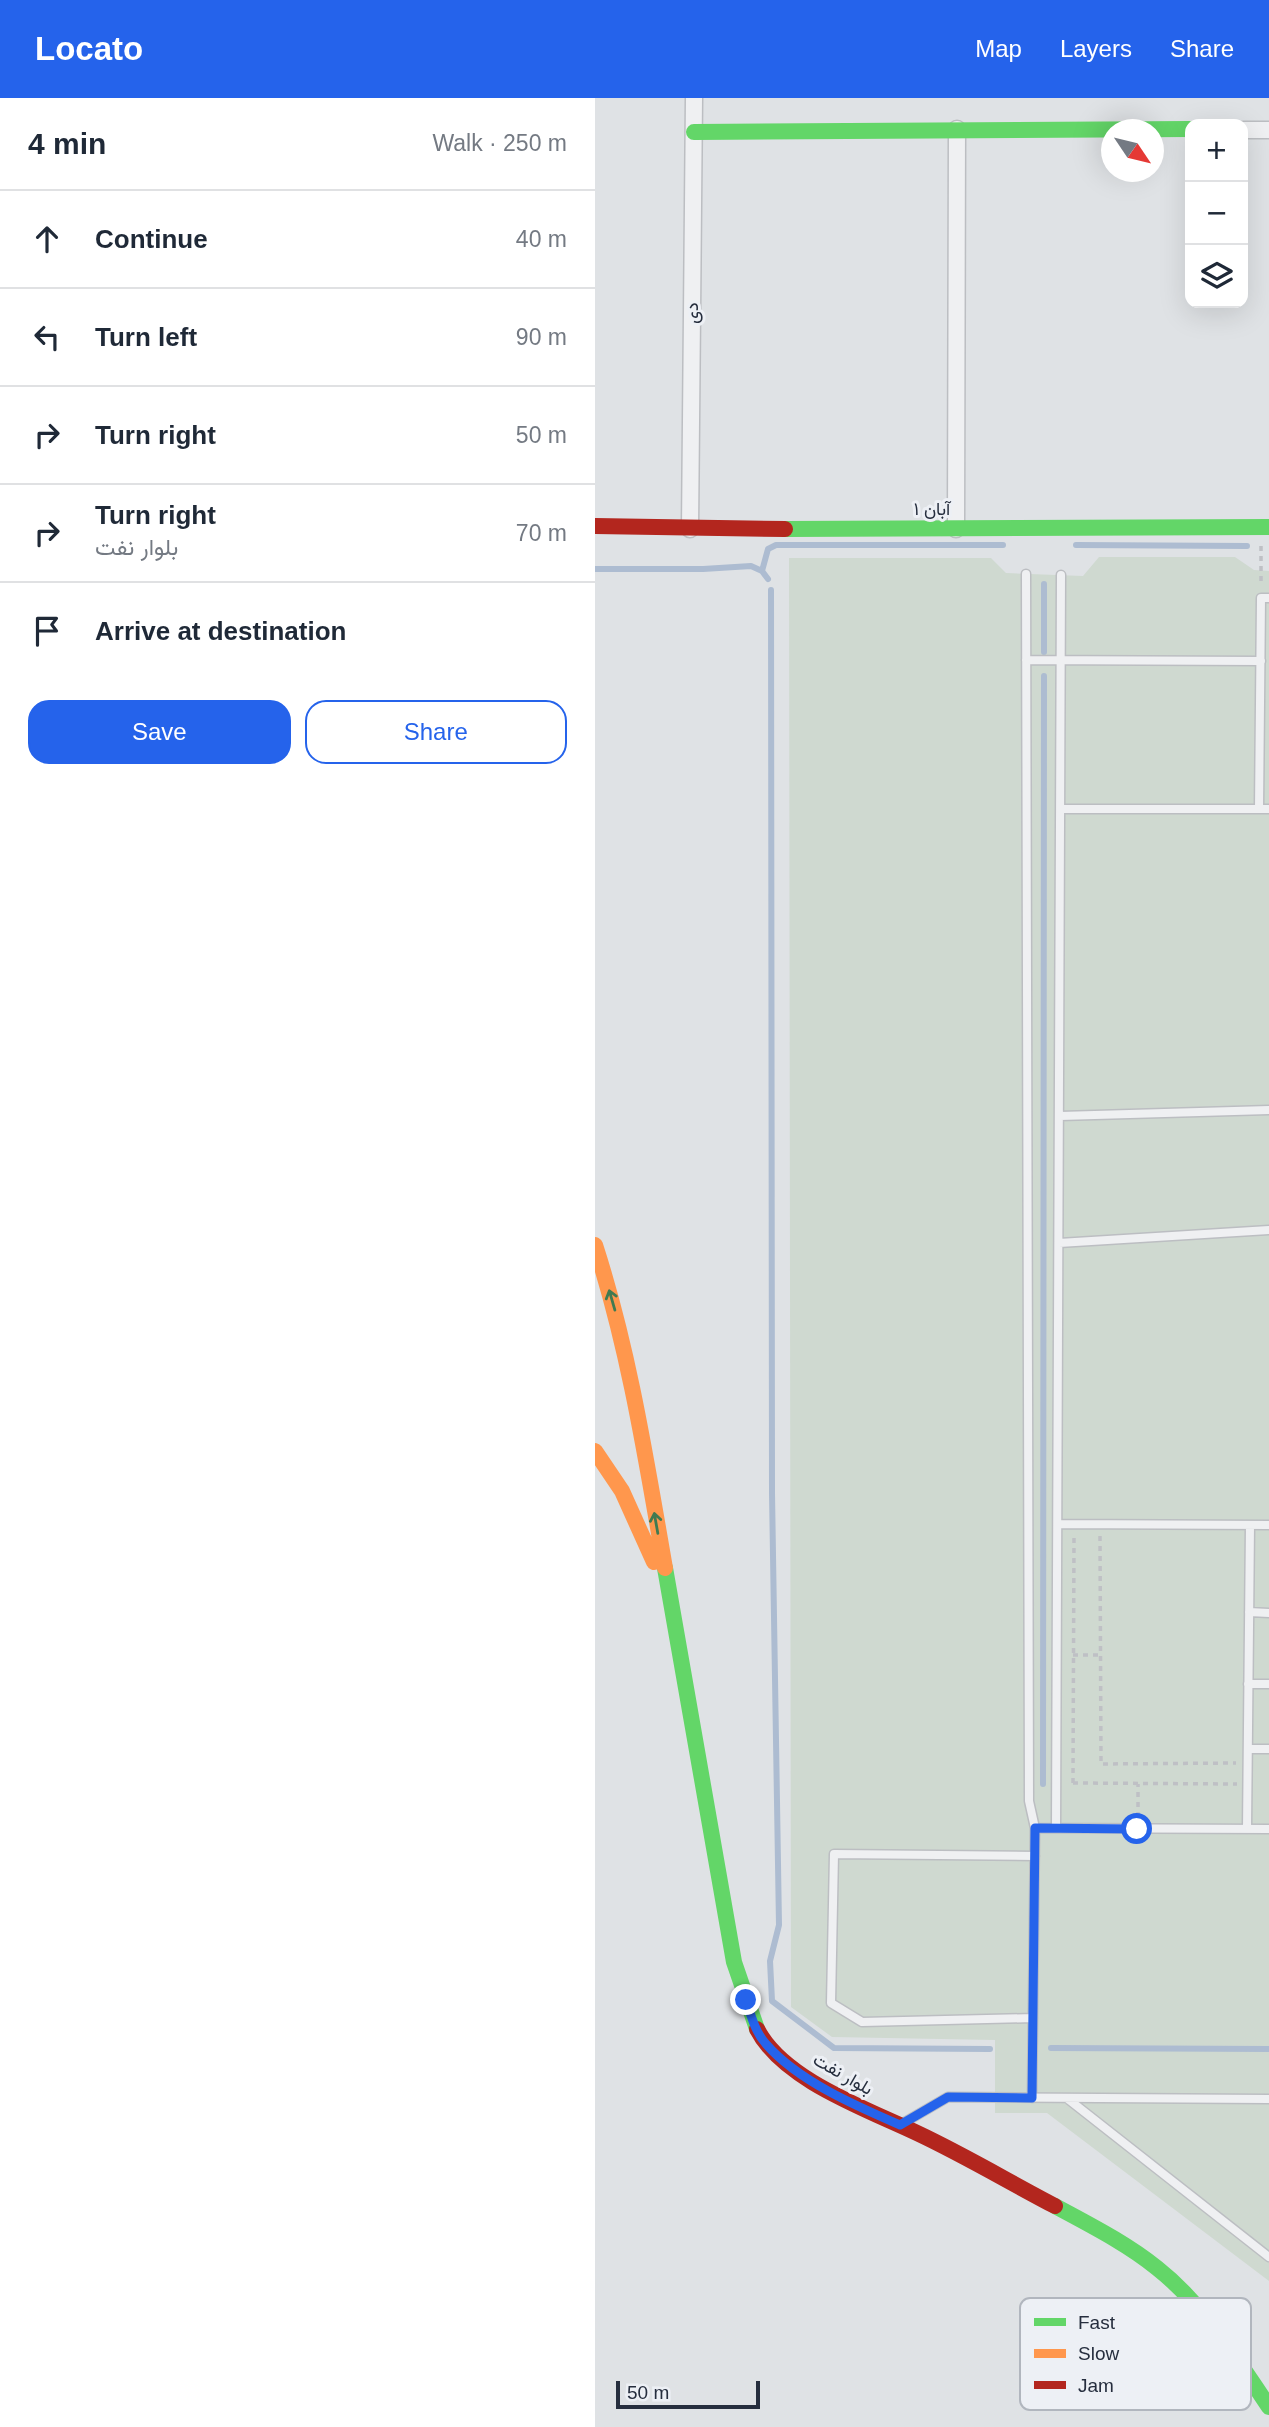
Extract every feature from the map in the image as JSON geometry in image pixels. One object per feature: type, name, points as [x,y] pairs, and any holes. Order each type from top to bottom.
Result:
[{"type":"street","name":"دی","points":[[690,528],[694,98]]},
{"type":"street","points":[[955,528],[957,129]]},
{"type":"street","points":[[694,132],[1185,130]]},
{"type":"street","points":[[1248,130],[1269,130]]},
{"type":"street","name":"آبان ۱","points":[[595,526],[1265,527]]},
{"type":"street","points":[[595,1245],[614,1304],[640,1428],[667,1590]]},
{"type":"street","points":[[595,1451],[622,1491],[667,1590]]},
{"type":"street","name":"بلوار نفت","points":[[667,1590],[734,1962],[755,2026],[764,2043],[779,2058],[816,2083],[1118,2240],[1165,2274],[1187,2298]]},
{"type":"street","name":"بلوار نفت","points":[[1251,2382],[1269,2407]]},
{"type":"lane","points":[[1026,574],[1029,1801],[1035,1828],[1032,2098]]},
{"type":"lane","points":[[1056,1828],[1061,575]]},
{"type":"lane","points":[[1259,809],[1261,661],[1265,598]]},
{"type":"lane","points":[[1026,660],[1261,661]]},
{"type":"lane","points":[[1061,809],[1269,809]]},
{"type":"lane","points":[[1060,1116],[1269,1110]]},
{"type":"lane","points":[[1059,1243],[1269,1230]]},
{"type":"lane","points":[[1058,1524],[1269,1525]]},
{"type":"lane","points":[[1247,1829],[1250,1525]]},
{"type":"lane","points":[[1249,1612],[1269,1613]]},
{"type":"lane","points":[[1248,1684],[1269,1684]]},
{"type":"lane","points":[[1248,1749],[1269,1749]]},
{"type":"lane","points":[[1035,1828],[1269,1829]]},
{"type":"lane","points":[[1033,2018],[862,2022],[831,2003],[834,1854],[1035,1856]]},
{"type":"lane","points":[[900,2125],[948,2097],[1269,2099]]},
{"type":"lane","points":[[1067,2099],[1269,2257]]},
{"type":"path","points":[[1265,527],[1265,598]]},
{"type":"path","points":[[1073,1783],[1074,1524]]},
{"type":"path","points":[[1100,1524],[1101,1764],[1247,1763]]},
{"type":"path","points":[[1073,1656],[1100,1655]]},
{"type":"path","points":[[1057,1783],[1247,1784]]},
{"type":"path","points":[[1137,1829],[1138,1784]]},
{"type":"shaded area","points":[[1099,557],[1235,557],[1254,570],[1269,571],[1269,2281],[1047,2113],[995,2113],[995,2040],[832,2037],[791,2007],[789,558],[991,558],[1006,573],[1083,576]]},
{"type":"waterway","points":[[762,571],[768,549],[776,545],[1003,545]]},
{"type":"waterway","points":[[1076,545],[1247,546]]},
{"type":"waterway","points":[[595,569],[751,566],[762,571],[768,579]]},
{"type":"waterway","points":[[1044,584],[1044,652]]},
{"type":"waterway","points":[[771,590],[772,1493],[779,1925],[770,1961],[772,2001],[834,2048],[990,2049]]},
{"type":"waterway","points":[[1043,1784],[1044,676]]},
{"type":"waterway","points":[[1051,2048],[1269,2049]]},
{"type":"traffic: fast","points":[[694,132],[1185,129]]},
{"type":"traffic: fast","points":[[785,529],[1269,527]]},
{"type":"traffic: fast","points":[[665,1568],[734,1962],[757,2029]]},
{"type":"traffic: fast","points":[[1055,2206],[1133,2250],[1190,2298]]},
{"type":"traffic: fast","points":[[1251,2380],[1269,2407]]},
{"type":"traffic: slow","points":[[595,1245],[627,1365],[665,1568]]},
{"type":"traffic: slow","points":[[595,1451],[622,1491],[654,1562]]},
{"type":"traffic: jam","points":[[595,526],[785,529]]},
{"type":"traffic: jam","points":[[757,2029],[769,2047],[806,2078],[851,2103],[952,2150],[1055,2206]]},
{"type":"route","points":[[746,2000],[764,2043],[779,2058],[816,2083],[900,2125],[948,2097],[1032,2098],[1035,1828],[1137,1829]]}]
